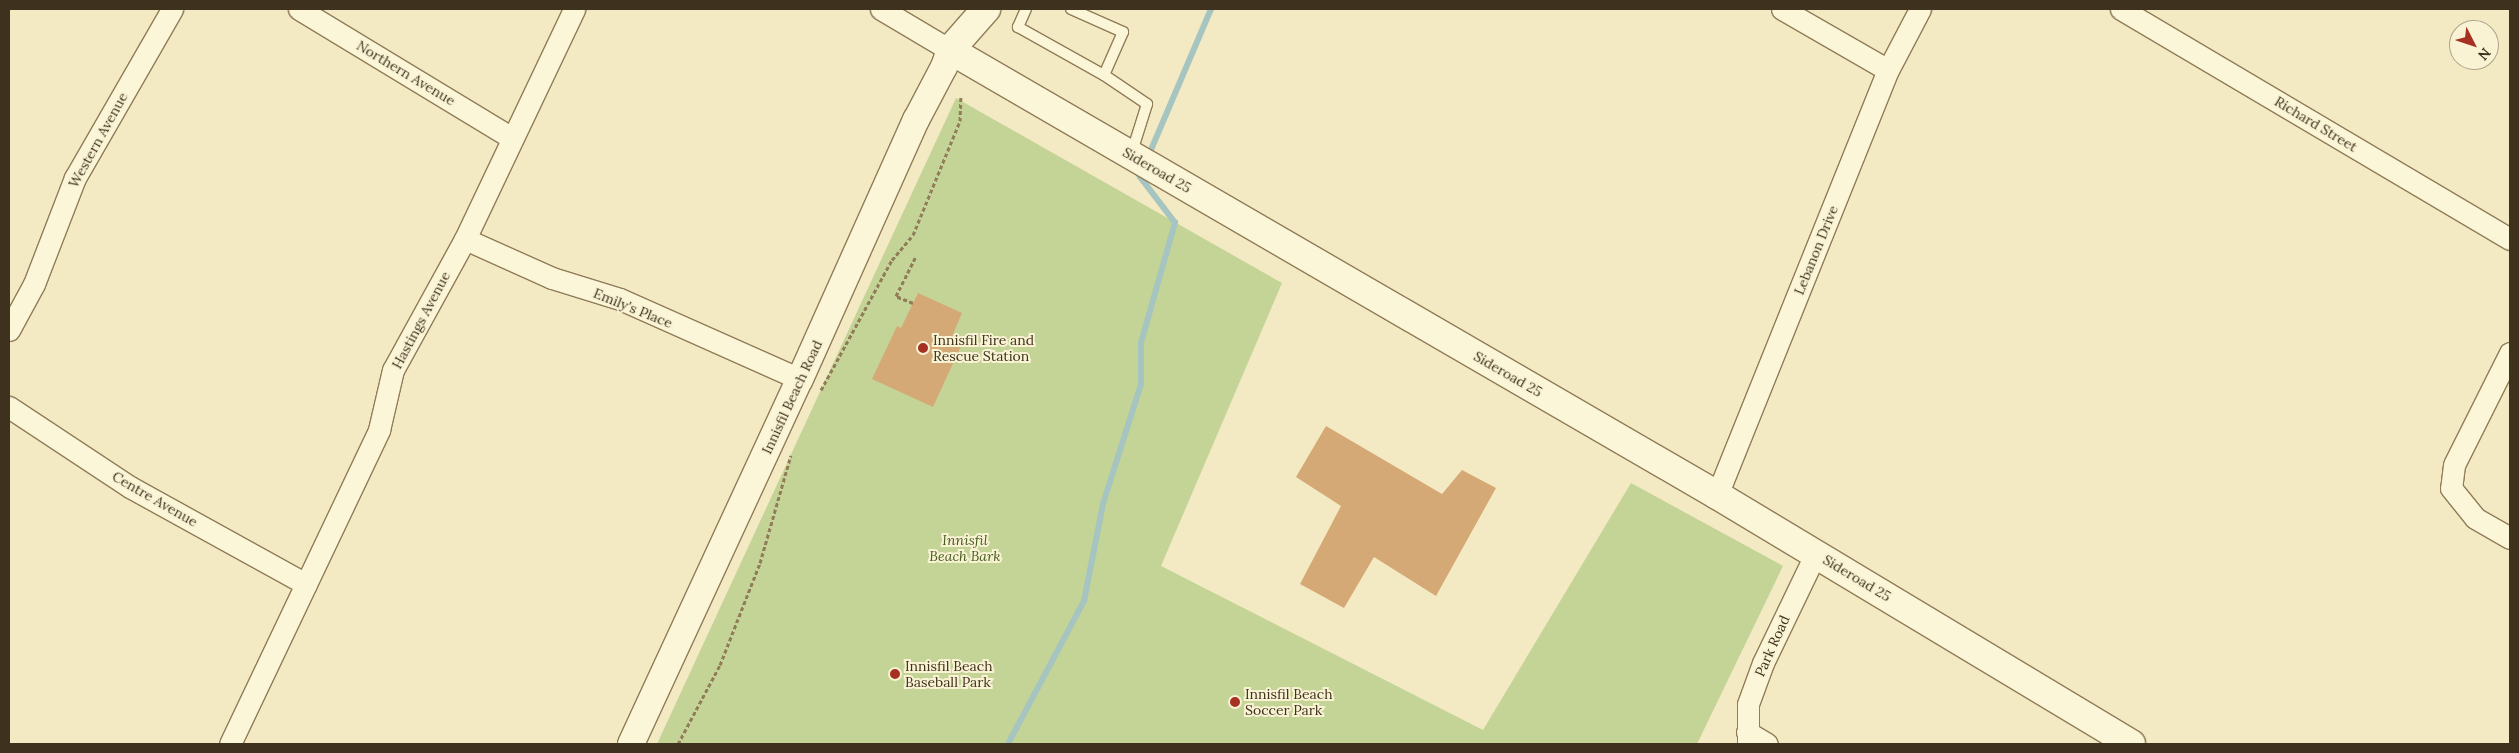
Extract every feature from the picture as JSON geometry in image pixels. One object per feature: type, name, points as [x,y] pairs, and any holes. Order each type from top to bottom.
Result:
[{"type":"main road","name":"Innisfil Beach Road","points":[[950,50],[960,9]]},
{"type":"main road","name":"Innisfil Beach Road","points":[[950,50],[986,9]]},
{"type":"main road","name":"Sideroad 25","points":[[950,50],[1816,553],[2131,744]]},
{"type":"street","name":"Western Avenue","points":[[9,330],[34,284],[76,178],[172,9]]},
{"type":"street","name":"Northern Avenue","points":[[299,9],[512,138]]},
{"type":"street","name":"Hastings Avenue","points":[[230,744],[379,430],[393,370],[464,239],[574,9]]},
{"type":"street","name":"Sideroad 25","points":[[881,9],[950,50]]},
{"type":"street","points":[[1782,9],[1888,70]]},
{"type":"street","name":"Lebanon Drive","points":[[1717,495],[1888,70],[1920,9]]},
{"type":"street","name":"Richard Street","points":[[2122,9],[2510,239]]},
{"type":"street","name":"Innisfil Beach Road","points":[[631,744],[810,387],[916,120],[944,67],[950,50]]},
{"type":"street","name":"Emily's Place","points":[[464,239],[552,278],[620,299],[810,387]]},
{"type":"street","points":[[2510,352],[2454,465],[2451,488],[2476,518],[2510,538]]},
{"type":"street","name":"Centre Avenue","points":[[9,407],[130,487],[306,584]]},
{"type":"street","name":"Park Road","points":[[1748,738],[1748,704],[1763,663],[1816,553]]},
{"type":"street","points":[[1748,738],[1768,744]]},
{"type":"lane","points":[[1026,9],[1018,27],[1104,75],[1147,104],[1131,155]]},
{"type":"lane","points":[[1071,9],[1123,32],[1104,75]]},
{"type":"path","points":[[810,387],[892,260],[912,235],[960,121],[961,96]]},
{"type":"path","points":[[913,304],[896,296],[916,256]]},
{"type":"path","points":[[678,744],[720,665],[760,563],[791,453]]},
{"type":"green space","name":"Innisfil Beach Bark","points":[[956,98],[1282,283],[1161,566],[1483,730],[1631,483],[1783,566],[1697,744],[657,744]]},
{"type":"building","name":"Innisfil Fire and Rescue Station","points":[[918,293],[962,313],[950,341],[961,346],[933,407],[872,379],[897,326],[901,328]]},
{"type":"building","points":[[1326,426],[1442,494],[1462,470],[1496,488],[1436,596],[1374,557],[1344,608],[1300,584],[1341,506],[1296,477]]},
{"type":"waterway","points":[[1148,157],[1211,9]]},
{"type":"waterway","points":[[1008,744],[1084,601],[1103,504],[1141,384],[1141,343],[1175,223],[1140,177],[1143,170]]},
{"type":"place","name":"Innisfil Fire and Rescue Station","points":[[923,348]]},
{"type":"place","name":"Innisfil Beach Baseball Park","points":[[895,674]]},
{"type":"place","name":"Innisfil Beach Soccer Park","points":[[1235,702]]}]
